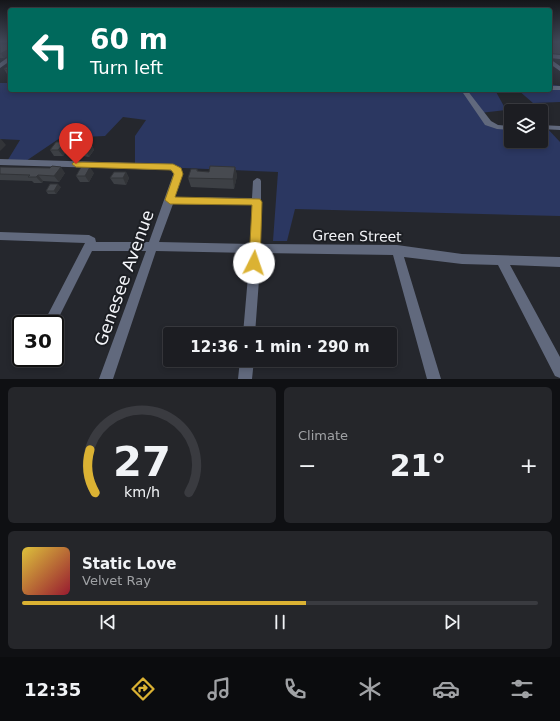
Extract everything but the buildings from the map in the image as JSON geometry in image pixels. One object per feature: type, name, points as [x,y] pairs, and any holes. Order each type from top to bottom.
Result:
[{"type":"street","points":[[0,66],[8,60]]},
{"type":"street","points":[[465,92],[488,123],[497,127],[504,128]]},
{"type":"street","points":[[548,128],[560,128]]},
{"type":"street","name":"Genesee Avenue","points":[[0,162],[173,167],[178,171],[179,174],[106,379]]},
{"type":"street","points":[[250,327],[256,249],[257,181]]},
{"type":"street","points":[[170,200],[257,202]]},
{"type":"street","points":[[0,236],[86,237],[90,242],[54,315]]},
{"type":"street","name":"Green Street","points":[[89,246],[397,250],[462,259],[560,262]]},
{"type":"street","points":[[397,250],[434,379]]},
{"type":"street","points":[[502,261],[560,371]]},
{"type":"street","points":[[246,379],[247,367]]},
{"type":"shaded area","points":[[0,83],[8,83],[8,92],[496,92],[504,106],[504,110],[480,113],[488,123],[504,126],[504,148],[548,148],[548,129],[560,142],[560,216],[295,209],[287,241],[273,241],[278,172],[135,166],[135,136],[146,120],[123,117],[105,136],[60,138],[23,163],[6,163],[20,140],[0,139]]},
{"type":"shaded area","points":[[552,84],[560,86],[560,102],[533,103],[520,92],[552,92]]},
{"type":"route","points":[[76,164],[173,167],[179,174],[170,200],[257,202],[256,249],[254,263]]}]
